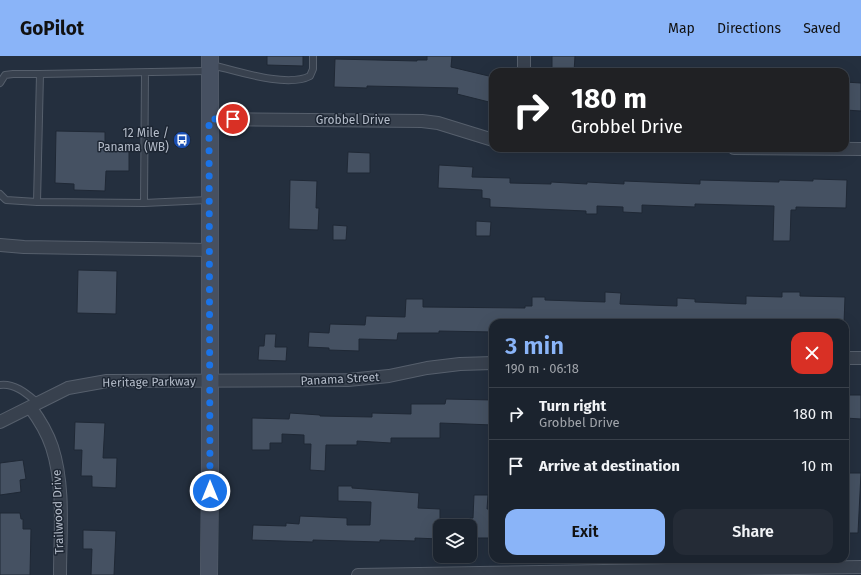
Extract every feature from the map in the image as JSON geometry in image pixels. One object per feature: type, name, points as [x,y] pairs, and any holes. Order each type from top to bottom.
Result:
[{"type":"main road","points":[[209,575],[210,64]]},
{"type":"street","points":[[524,56],[524,68]]},
{"type":"street","name":"Grobbel Drive","points":[[209,119],[422,121],[438,123],[489,139]]},
{"type":"street","points":[[849,150],[861,150]]},
{"type":"street","points":[[0,245],[24,247],[210,250]]},
{"type":"street","points":[[849,358],[861,358]]},
{"type":"street","name":"Panama Street","points":[[210,381],[348,380],[389,376],[427,368],[460,364],[489,363]]},
{"type":"street","name":"Heritage Parkway","points":[[0,422],[68,388],[107,381],[210,381]]},
{"type":"street","name":"Trailwood Drive","points":[[34,405],[52,447],[58,475],[60,511],[60,575]]},
{"type":"street","points":[[358,575],[861,567]]},
{"type":"lane","points":[[0,82],[5,75],[12,74],[145,73],[210,64],[276,80],[304,79],[310,76],[313,56]]},
{"type":"lane","points":[[144,203],[145,73]]},
{"type":"lane","points":[[38,202],[40,74]]},
{"type":"lane","points":[[0,194],[6,200],[38,202],[144,203],[210,200]]},
{"type":"lane","points":[[0,384],[6,384],[23,391],[34,405]]},
{"type":"building","points":[[267,56],[303,56],[303,66],[267,65]]},
{"type":"building","points":[[427,56],[452,56],[451,67],[489,76],[489,102],[457,94],[458,88],[367,86],[367,88],[334,87],[335,59],[427,60]]},
{"type":"building","points":[[552,56],[575,56],[574,68],[552,68]]},
{"type":"building","points":[[849,82],[861,83],[861,111],[849,110]]},
{"type":"building","points":[[56,131],[105,132],[105,150],[129,151],[129,171],[106,171],[105,191],[74,190],[74,184],[55,183]]},
{"type":"building","points":[[348,152],[370,153],[370,173],[347,173]]},
{"type":"building","points":[[439,165],[473,167],[472,177],[510,178],[510,183],[551,184],[551,182],[587,184],[587,182],[624,184],[624,181],[700,184],[700,180],[779,182],[779,180],[813,181],[813,179],[847,180],[846,208],[796,207],[796,210],[791,210],[790,241],[773,241],[774,206],[695,204],[695,207],[642,205],[642,213],[623,212],[623,207],[597,206],[597,214],[586,214],[586,211],[490,207],[490,199],[482,198],[482,190],[438,188]]},
{"type":"building","points":[[290,180],[317,181],[316,208],[319,208],[318,230],[289,229]]},
{"type":"building","points":[[476,221],[491,222],[490,236],[476,236]]},
{"type":"building","points":[[333,225],[347,226],[346,240],[333,240]]},
{"type":"building","points":[[78,270],[117,271],[116,314],[77,313]]},
{"type":"building","points":[[605,292],[621,293],[620,304],[677,306],[677,298],[695,299],[695,302],[746,304],[746,296],[782,297],[782,292],[800,292],[800,296],[845,297],[844,319],[489,319],[489,332],[439,331],[439,333],[398,333],[397,340],[359,339],[359,351],[329,350],[329,348],[308,347],[309,332],[329,333],[330,324],[365,325],[366,316],[405,317],[406,299],[423,299],[423,307],[525,308],[525,306],[532,306],[532,297],[545,297],[545,300],[605,302]]},
{"type":"building","points":[[265,334],[276,334],[275,347],[287,347],[286,361],[258,360],[259,346],[264,346]]},
{"type":"building","points":[[849,395],[861,395],[861,419],[849,418]]},
{"type":"building","points":[[446,399],[489,400],[489,425],[440,423],[440,438],[391,438],[391,443],[357,441],[357,445],[326,445],[325,471],[310,470],[311,444],[304,444],[304,435],[282,434],[282,443],[270,443],[270,450],[252,450],[252,418],[289,419],[290,413],[320,416],[372,417],[372,413],[411,414],[411,404],[445,404]]},
{"type":"building","points":[[75,422],[105,423],[103,458],[117,458],[116,488],[92,487],[92,476],[81,476],[82,450],[74,450]]},
{"type":"building","points":[[23,460],[26,479],[20,480],[21,492],[0,495],[0,463]]},
{"type":"building","points":[[849,473],[861,473],[858,533],[849,533]]},
{"type":"building","points":[[338,486],[352,486],[352,488],[419,493],[418,508],[440,509],[440,519],[433,519],[433,539],[415,538],[415,541],[380,540],[380,542],[313,540],[313,542],[252,540],[253,525],[286,526],[286,523],[299,524],[300,516],[347,518],[347,525],[370,525],[371,502],[338,501]]},
{"type":"building","points":[[474,495],[488,495],[487,509],[489,509],[489,538],[477,538],[477,519],[470,518],[473,518]]},
{"type":"building","points":[[0,513],[20,513],[21,519],[23,519],[23,529],[31,529],[30,575],[0,575]]},
{"type":"building","points":[[83,530],[116,531],[114,575],[91,575],[92,549],[83,549]]},
{"type":"place","name":"12 Mile / Panama (WB)","points":[[182,140]]},
{"type":"route","points":[[210,491],[209,119],[233,119]]}]
